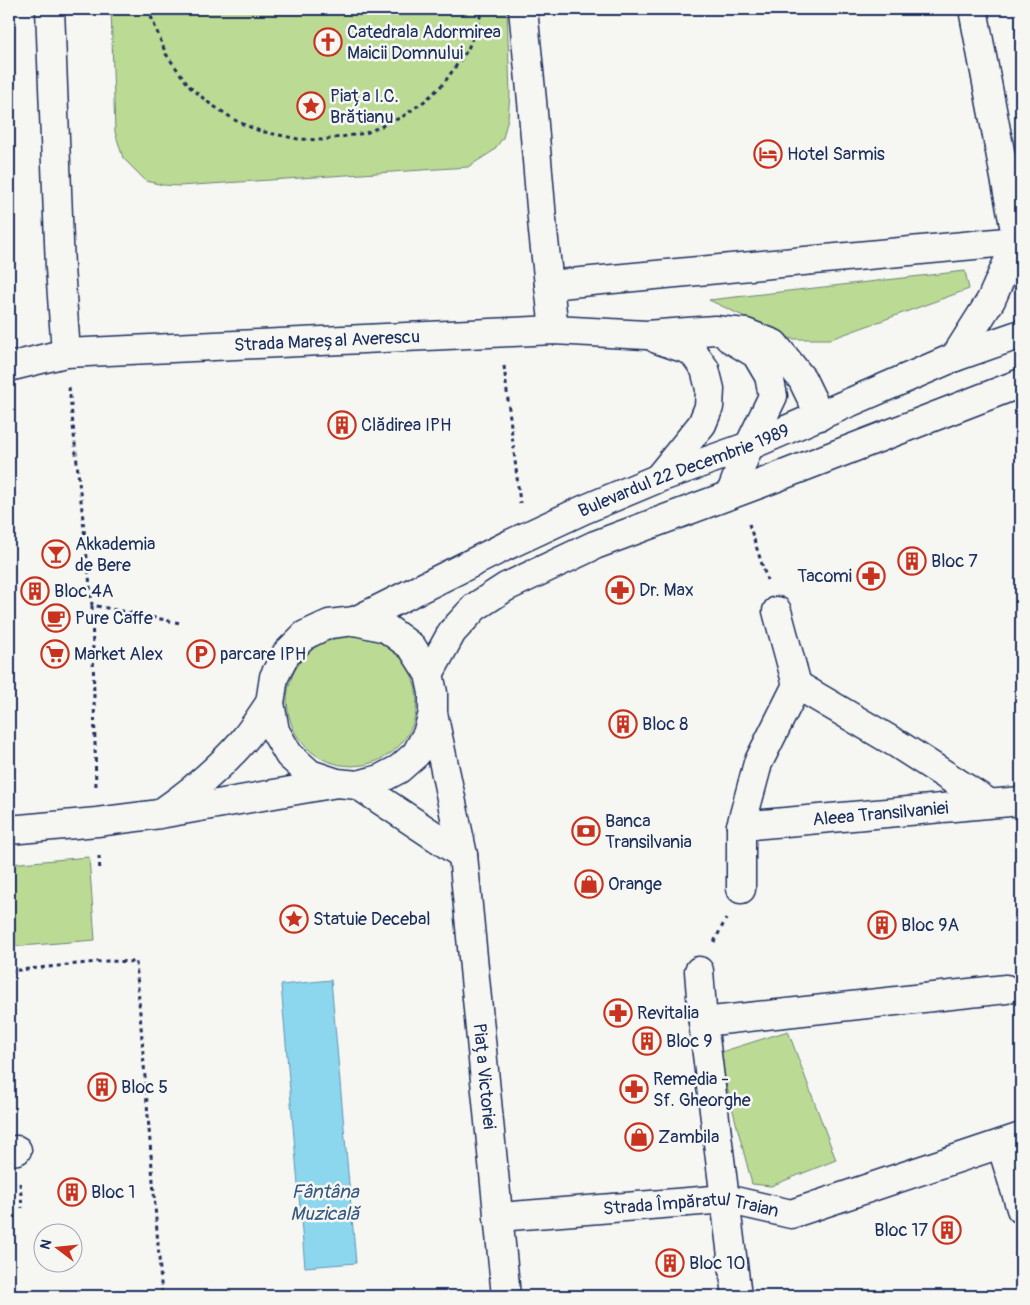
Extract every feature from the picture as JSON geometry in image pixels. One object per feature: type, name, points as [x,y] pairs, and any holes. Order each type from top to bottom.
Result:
[{"type":"street","points":[[50,9],[60,268],[66,353]]},
{"type":"street","points":[[523,9],[554,330]]},
{"type":"street","points":[[956,357],[1020,247],[973,9]]},
{"type":"street","points":[[549,285],[1020,247]]},
{"type":"street","name":"Strada Mareșal Averescu","points":[[9,367],[66,353],[554,330],[646,335],[715,330],[746,333],[774,344],[802,379],[820,416]]},
{"type":"street","points":[[715,330],[756,354],[769,376],[773,396],[749,446],[734,494]]},
{"type":"street","name":"Bulevardul 22 Decembrie 1989","points":[[355,621],[583,510],[659,478],[749,446],[956,357],[1021,334]]},
{"type":"street","name":"Strada Mareșal Averescu","points":[[646,335],[692,351],[705,369],[710,389],[709,407],[702,424],[659,478]]},
{"type":"street","name":"Bulevardul 22 Decembrie 1989","points":[[429,674],[452,632],[475,607],[506,587],[595,545],[734,494],[1021,382]]},
{"type":"street","points":[[741,890],[741,826],[758,763],[797,685],[776,611]]},
{"type":"street","name":"Piața Victoriei","points":[[463,855],[347,784],[310,774],[289,755],[275,731],[270,703],[274,677],[286,654],[305,635],[329,624],[355,621],[386,628],[412,647],[429,674],[433,693],[433,713],[463,855],[506,1296]]},
{"type":"street","points":[[797,685],[899,745],[989,804]]},
{"type":"street","points":[[160,814],[189,794],[220,764],[243,740],[270,703]]},
{"type":"street","name":"Piața Victoriei","points":[[347,784],[380,780],[400,769],[416,754],[427,734],[433,713]]},
{"type":"street","points":[[9,830],[160,814],[347,784]]},
{"type":"street","name":"Aleea Transilvaniei","points":[[741,826],[1021,801]]},
{"type":"street","points":[[699,972],[703,1022],[737,1296]]},
{"type":"street","points":[[703,1022],[1006,988]]},
{"type":"street","points":[[1011,1141],[1021,1209]]},
{"type":"street","name":"Strada Împăratul Traian","points":[[498,1217],[726,1198],[791,1214],[1011,1141]]},
{"type":"path","points":[[148,9],[166,54],[190,87],[209,103],[238,122],[260,131],[298,140],[322,140],[366,133],[402,117],[426,100],[444,83],[468,49],[483,9]]},
{"type":"path","points":[[500,333],[521,513],[512,543]]},
{"type":"path","points":[[66,353],[92,605],[97,822],[100,872]]},
{"type":"path","points":[[734,494],[776,611]]},
{"type":"path","points":[[92,605],[180,623]]},
{"type":"path","points":[[699,972],[741,890]]},
{"type":"path","points":[[9,971],[107,961],[136,962],[162,1296]]},
{"type":"green space","name":"Piața I.C. Brătianu","points":[[111,9],[507,9],[510,94],[508,118],[503,138],[493,151],[468,167],[179,186],[146,181],[123,158],[115,132]]},
{"type":"green space","points":[[965,271],[969,289],[831,339],[792,339],[709,300]]},
{"type":"green space","points":[[352,636],[365,637],[377,641],[398,655],[412,676],[416,688],[416,714],[412,726],[398,747],[377,761],[365,765],[352,766],[339,765],[327,761],[306,747],[292,726],[288,714],[287,701],[288,688],[292,676],[306,655],[327,641],[339,637]]},
{"type":"green space","points":[[89,857],[95,940],[9,947],[9,864]]},
{"type":"green space","points":[[788,1031],[836,1160],[771,1186],[752,1184],[718,1053]]},
{"type":"water","name":"Fântâna Muzicală","points":[[331,980],[356,1263],[305,1267],[281,985]]},
{"type":"place","name":"Catedrala Adormirea Maicii Domnului","points":[[328,42]]},
{"type":"place","name":"Piața I.C. Brătianu","points":[[311,106]]},
{"type":"place","name":"Hotel Sarmis","points":[[768,154]]},
{"type":"place","name":"Clădirea IPH","points":[[342,425]]},
{"type":"place","name":"Akkademia de Bere","points":[[56,554]]},
{"type":"place","name":"Bloc 7","points":[[912,561]]},
{"type":"place","name":"Tacomi","points":[[871,576]]},
{"type":"place","name":"Dr. Max","points":[[620,590]]},
{"type":"place","name":"Bloc 4A","points":[[35,591]]},
{"type":"place","name":"Pure Caffe","points":[[56,618]]},
{"type":"place","name":"Market Alex","points":[[55,654]]},
{"type":"place","name":"parcare IPH","points":[[201,654]]},
{"type":"place","name":"Bloc 8","points":[[623,724]]},
{"type":"place","name":"Banca Transilvania","points":[[586,831]]},
{"type":"place","name":"Orange","points":[[589,884]]},
{"type":"place","name":"Statuie Decebal","points":[[294,919]]},
{"type":"place","name":"Bloc 9A","points":[[882,925]]},
{"type":"place","name":"Revitalia","points":[[618,1013]]},
{"type":"place","name":"Bloc 9","points":[[647,1041]]},
{"type":"place","name":"Bloc 5","points":[[102,1087]]},
{"type":"place","name":"Remedia - Sf. Gheorghe","points":[[634,1089]]},
{"type":"place","name":"Zambila","points":[[639,1137]]},
{"type":"place","name":"Bloc 1","points":[[72,1192]]},
{"type":"place","name":"Bloc 17","points":[[947,1230]]},
{"type":"place","name":"Bloc 10","points":[[670,1263]]}]
